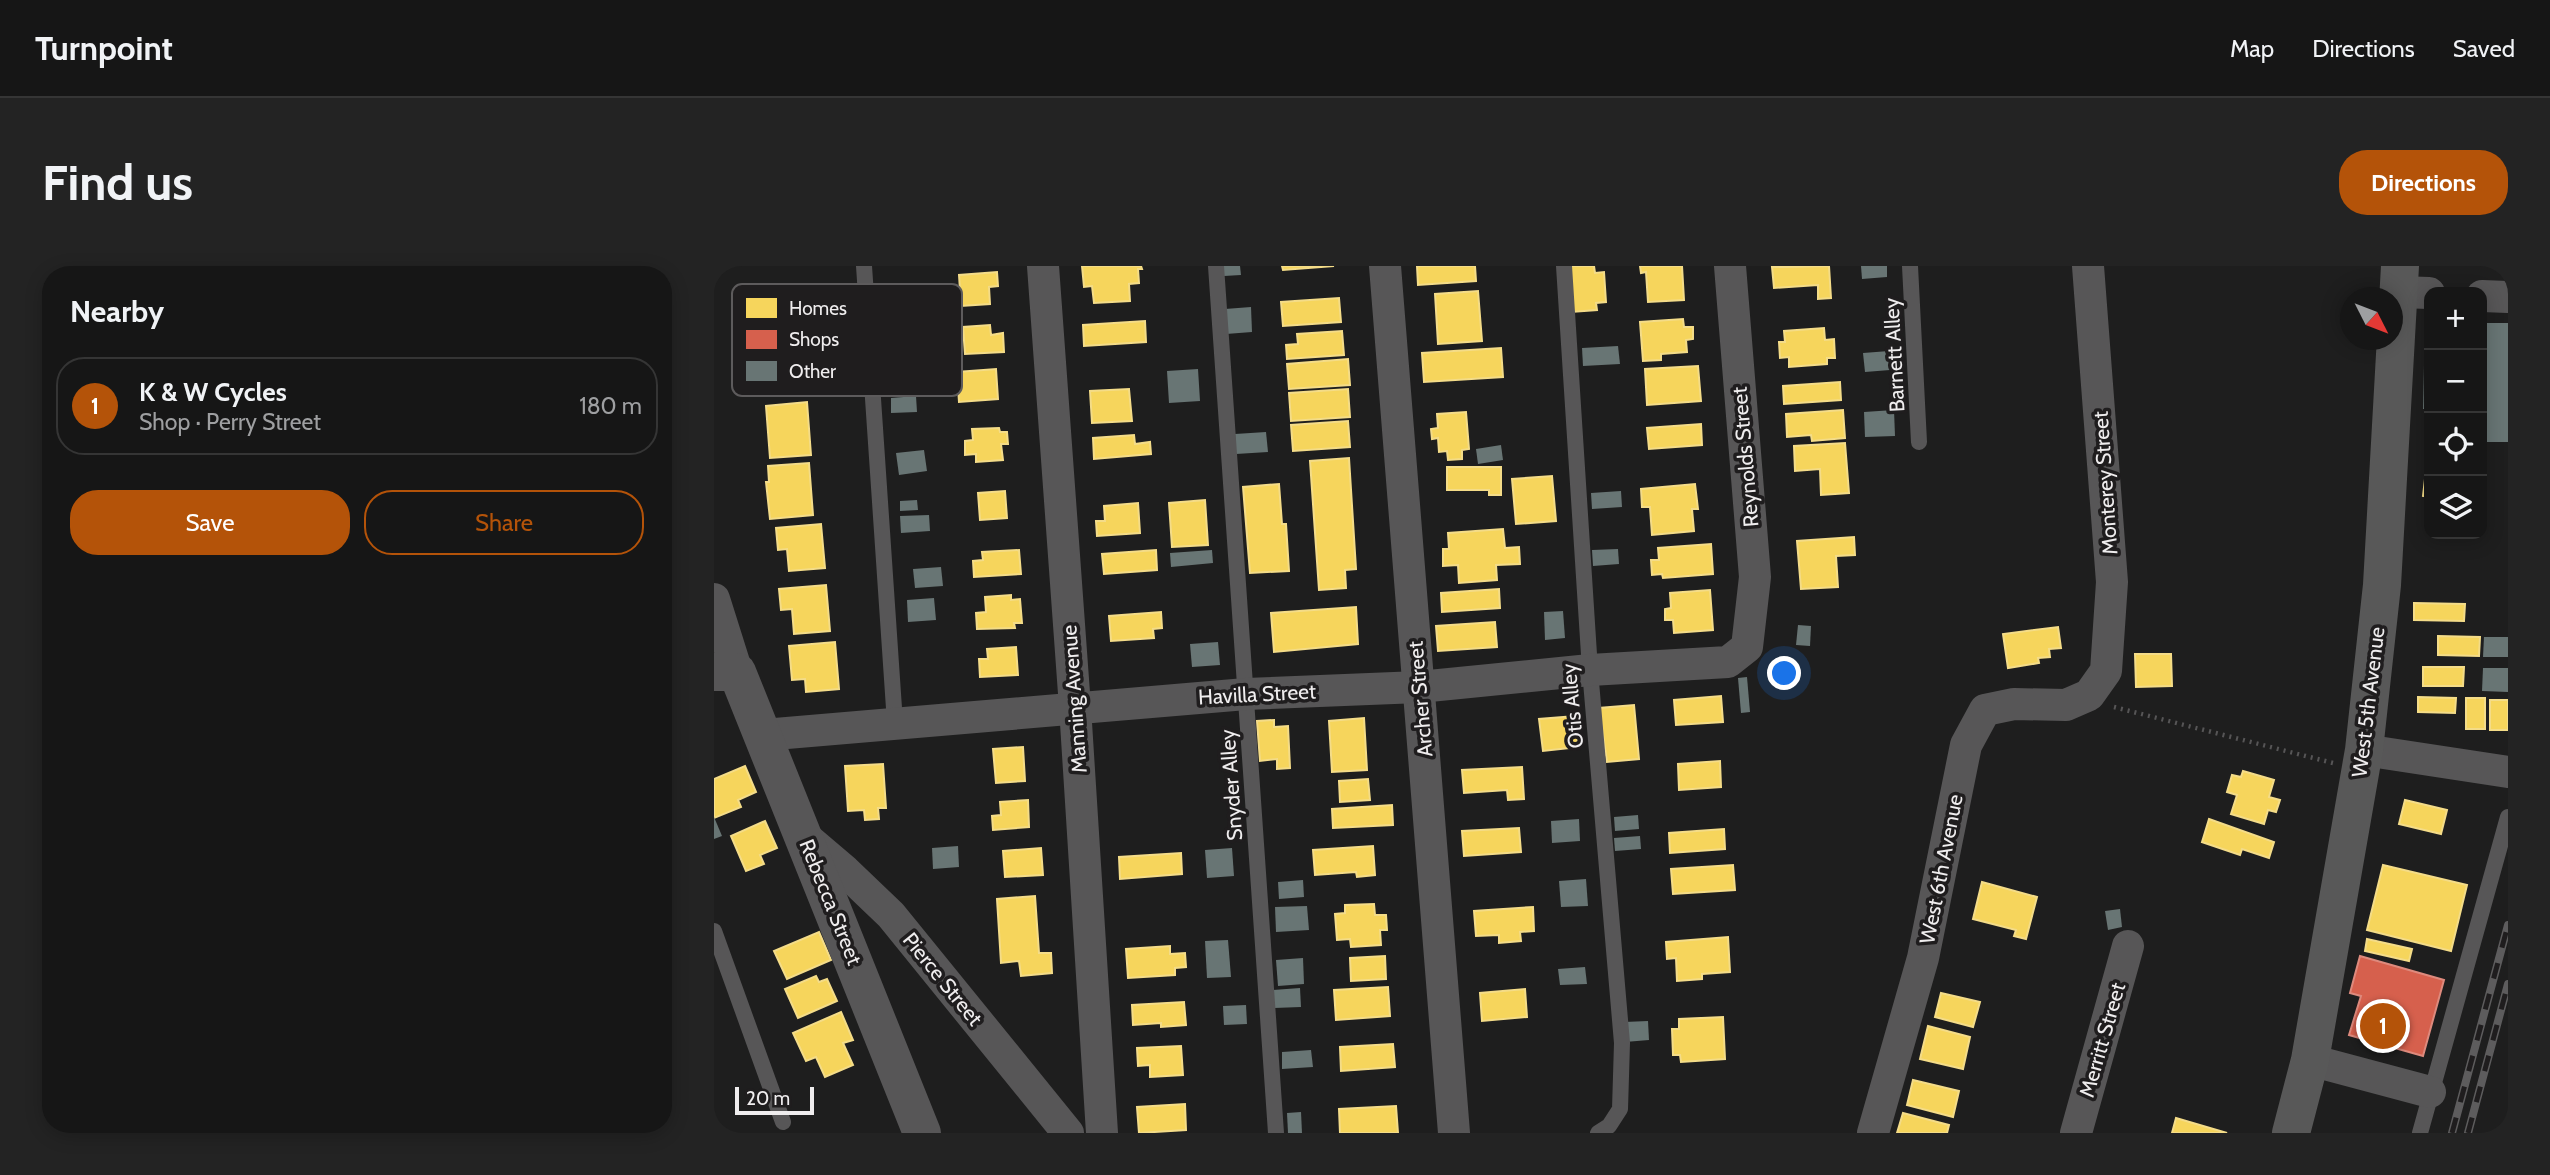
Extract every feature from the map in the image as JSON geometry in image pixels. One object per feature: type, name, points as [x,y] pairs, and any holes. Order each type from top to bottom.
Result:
[{"type":"main road","name":"West 5th Avenue","points":[[2291,1133],[2310,1060],[2362,760],[2382,585],[2409,284]]},
{"type":"street","name":"Manning Avenue","points":[[1043,266],[1102,1133]]},
{"type":"street","name":"Archer Street","points":[[1385,266],[1454,1133]]},
{"type":"street","name":"Reynolds Street","points":[[1730,266],[1755,577],[1747,647]]},
{"type":"street","name":"Monterey Street","points":[[2088,266],[2112,582],[2106,671],[2090,695]]},
{"type":"street","points":[[2487,296],[2508,297]]},
{"type":"street","points":[[714,599],[725,672]]},
{"type":"street","name":"Havilla Street","points":[[763,735],[1246,694],[1419,687],[1590,670],[1728,662],[1747,647]]},
{"type":"street","name":"Rebecca Street","points":[[725,672],[763,735],[922,1133]]},
{"type":"street","name":"West 6th Avenue","points":[[1873,1133],[1923,958],[1966,745],[1985,710],[2014,704],[2066,705],[2090,695]]},
{"type":"street","points":[[2362,760],[2508,772]]},
{"type":"street","name":"Pierce Street","points":[[805,837],[891,915],[1068,1133]]},
{"type":"street","name":"Merritt Street","points":[[2076,1133],[2128,946]]},
{"type":"street","points":[[2310,1060],[2430,1091]]},
{"type":"lane","points":[[864,266],[865,284]]},
{"type":"lane","name":"Snyder Alley","points":[[1216,266],[1276,1133]]},
{"type":"lane","name":"Otis Alley","points":[[1564,266],[1590,670],[1622,1044],[1620,1109],[1609,1126],[1598,1133]]},
{"type":"lane","name":"Barnett Alley","points":[[1910,266],[1919,442]]},
{"type":"lane","points":[[873,396],[895,723]]},
{"type":"lane","points":[[2420,1133],[2508,817]]},
{"type":"lane","points":[[714,931],[783,1122]]},
{"type":"path","points":[[2090,695],[2120,710],[2362,760]]},
{"type":"building: Homes","points":[[1082,266],[1141,266],[1142,269],[1138,269],[1139,283],[1129,284],[1130,301],[1094,303],[1092,286],[1084,287]]},
{"type":"building: Homes","points":[[1282,266],[1334,266],[1283,270]]},
{"type":"building: Homes","points":[[1417,266],[1475,266],[1476,281],[1418,285]]},
{"type":"building: Homes","points":[[1568,266],[1594,266],[1595,273],[1604,272],[1606,302],[1596,303],[1597,310],[1571,312]]},
{"type":"building: Homes","points":[[1640,266],[1682,266],[1684,300],[1648,302],[1646,272],[1641,273]]},
{"type":"building: Homes","points":[[1829,266],[1831,298],[1818,299],[1818,285],[1774,288],[1772,267]]},
{"type":"building: Homes","points":[[997,272],[998,286],[989,287],[990,304],[962,306],[962,284],[960,284],[959,275]]},
{"type":"building: Homes","points":[[1478,291],[1482,341],[1438,344],[1435,294]]},
{"type":"building: Homes","points":[[1339,298],[1341,322],[1283,326],[1281,302]]},
{"type":"building: Homes","points":[[1683,319],[1684,327],[1693,327],[1693,339],[1686,340],[1687,352],[1661,354],[1661,360],[1643,361],[1640,322]]},
{"type":"building: Homes","points":[[1145,321],[1146,342],[1084,346],[1083,325]]},
{"type":"building: Homes","points":[[990,325],[991,335],[1003,333],[1004,352],[965,354],[963,327]]},
{"type":"building: Homes","points":[[1824,328],[1825,340],[1834,339],[1835,358],[1827,358],[1827,364],[1789,367],[1789,357],[1780,358],[1779,342],[1785,342],[1784,331]]},
{"type":"building: Homes","points":[[1342,331],[1344,355],[1287,359],[1286,345],[1298,344],[1297,334]]},
{"type":"building: Homes","points":[[1501,348],[1503,377],[1424,382],[1422,353]]},
{"type":"building: Homes","points":[[1348,359],[1350,385],[1289,389],[1287,364]]},
{"type":"building: Homes","points":[[1698,366],[1701,401],[1647,405],[1645,369]]},
{"type":"building: Homes","points":[[996,369],[998,399],[959,402],[959,396],[962,396],[962,372]]},
{"type":"building: Homes","points":[[1840,382],[1841,400],[1784,404],[1783,386]]},
{"type":"building: Homes","points":[[1129,389],[1132,421],[1092,423],[1090,391]]},
{"type":"building: Homes","points":[[1348,389],[1350,417],[1291,421],[1289,393]]},
{"type":"building: Homes","points":[[807,402],[811,455],[770,458],[766,406]]},
{"type":"building: Homes","points":[[1843,410],[1845,438],[1812,441],[1811,435],[1787,437],[1786,414]]},
{"type":"building: Homes","points":[[1466,412],[1469,449],[1462,450],[1462,459],[1448,460],[1447,451],[1439,452],[1438,438],[1432,439],[1431,429],[1438,428],[1437,414]]},
{"type":"building: Homes","points":[[1348,421],[1350,447],[1293,451],[1291,425]]},
{"type":"building: Homes","points":[[1701,424],[1702,445],[1649,449],[1647,428]]},
{"type":"building: Homes","points":[[999,428],[1000,432],[1007,432],[1008,444],[1001,444],[1003,460],[976,462],[976,454],[965,455],[965,441],[973,440],[972,429]]},
{"type":"building: Homes","points":[[1134,435],[1135,444],[1150,442],[1151,454],[1094,459],[1093,438]]},
{"type":"building: Homes","points":[[1845,443],[1849,493],[1821,495],[1820,469],[1795,471],[1794,446]]},
{"type":"building: Homes","points":[[1349,458],[1356,569],[1345,570],[1346,588],[1319,590],[1310,461]]},
{"type":"building: Homes","points":[[809,463],[813,515],[770,519],[766,482],[769,482],[768,466]]},
{"type":"building: Homes","points":[[1447,467],[1501,467],[1501,495],[1489,495],[1489,490],[1447,490]]},
{"type":"building: Homes","points":[[1552,476],[1556,521],[1516,524],[1512,479]]},
{"type":"building: Homes","points":[[1279,484],[1282,524],[1286,524],[1289,571],[1250,573],[1243,487]]},
{"type":"building: Homes","points":[[1695,484],[1698,509],[1692,509],[1694,531],[1652,535],[1650,507],[1642,507],[1641,489]]},
{"type":"building: Homes","points":[[1005,491],[1007,518],[980,520],[978,493]]},
{"type":"building: Homes","points":[[1205,500],[1208,545],[1172,547],[1169,503]]},
{"type":"building: Homes","points":[[1138,503],[1140,533],[1097,536],[1096,521],[1105,521],[1104,506]]},
{"type":"building: Homes","points":[[821,524],[825,568],[789,571],[787,549],[778,550],[776,528]]},
{"type":"building: Homes","points":[[1503,529],[1505,548],[1519,547],[1520,564],[1496,565],[1497,580],[1459,583],[1458,565],[1443,566],[1443,549],[1449,549],[1448,533]]},
{"type":"building: Homes","points":[[1854,537],[1855,555],[1836,556],[1838,587],[1801,589],[1797,541]]},
{"type":"building: Homes","points":[[1711,544],[1713,574],[1663,578],[1662,574],[1652,575],[1651,560],[1659,560],[1658,548]]},
{"type":"building: Homes","points":[[1019,550],[1021,574],[974,577],[973,561],[983,560],[982,552]]},
{"type":"building: Homes","points":[[1156,550],[1157,570],[1104,574],[1102,554]]},
{"type":"building: Homes","points":[[826,585],[830,631],[794,634],[792,609],[781,610],[779,589]]},
{"type":"building: Homes","points":[[1499,589],[1500,608],[1442,612],[1441,593]]},
{"type":"building: Homes","points":[[1710,590],[1713,630],[1674,633],[1673,620],[1665,620],[1665,609],[1671,608],[1670,593]]},
{"type":"building: Homes","points":[[1011,595],[1011,600],[1020,599],[1022,623],[1014,623],[1015,628],[977,629],[976,613],[986,612],[985,597]]},
{"type":"building: Homes","points":[[2414,603],[2465,604],[2464,621],[2414,620]]},
{"type":"building: Homes","points":[[1356,607],[1358,644],[1274,652],[1271,613]]},
{"type":"building: Homes","points":[[1161,612],[1162,628],[1153,629],[1154,638],[1111,641],[1109,616]]},
{"type":"building: Homes","points":[[1495,622],[1497,647],[1438,651],[1436,626]]},
{"type":"building: Homes","points":[[2058,627],[2061,648],[2049,649],[2050,657],[2038,658],[2039,663],[2008,668],[2003,634]]},
{"type":"building: Homes","points":[[2438,636],[2480,637],[2479,656],[2438,655]]},
{"type":"building: Homes","points":[[835,642],[839,689],[806,692],[805,679],[792,680],[789,646]]},
{"type":"building: Homes","points":[[1016,647],[1018,675],[980,677],[979,659],[988,659],[987,649]]},
{"type":"building: Homes","points":[[2135,654],[2171,654],[2172,686],[2136,687]]},
{"type":"building: Homes","points":[[2423,667],[2464,667],[2463,686],[2423,686]]},
{"type":"building: Homes","points":[[1721,696],[1723,722],[1676,725],[1674,700]]},
{"type":"building: Homes","points":[[2418,697],[2456,698],[2455,713],[2418,712]]},
{"type":"building: Homes","points":[[2466,698],[2485,698],[2485,729],[2466,729]]},
{"type":"building: Homes","points":[[2490,700],[2508,700],[2508,730],[2490,730]]},
{"type":"building: Homes","points":[[1634,705],[1639,759],[1607,762],[1599,708]]},
{"type":"building: Homes","points":[[1575,716],[1578,747],[1543,751],[1539,719]]},
{"type":"building: Homes","points":[[1364,718],[1367,770],[1332,772],[1329,721]]},
{"type":"building: Homes","points":[[1274,720],[1274,727],[1288,726],[1290,768],[1277,769],[1277,759],[1260,761],[1257,721]]},
{"type":"building: Homes","points":[[1023,747],[1025,781],[996,783],[993,749]]},
{"type":"building: Homes","points":[[1720,761],[1721,787],[1679,790],[1678,764]]},
{"type":"building: Homes","points":[[883,764],[886,808],[878,808],[879,819],[865,820],[864,810],[848,811],[845,766]]},
{"type":"building: Homes","points":[[745,766],[756,792],[738,800],[741,807],[714,818],[714,779]]},
{"type":"building: Homes","points":[[1522,767],[1524,799],[1508,800],[1507,790],[1464,793],[1462,770]]},
{"type":"building: Homes","points":[[2243,771],[2274,780],[2269,797],[2280,800],[2276,812],[2268,810],[2264,824],[2231,814],[2237,795],[2227,792],[2232,775],[2241,777]]},
{"type":"building: Homes","points":[[1368,779],[1370,800],[1340,802],[1339,781]]},
{"type":"building: Homes","points":[[1028,800],[1029,827],[993,830],[992,816],[1001,815],[1000,802]]},
{"type":"building: Homes","points":[[2405,800],[2447,810],[2441,834],[2399,824]]},
{"type":"building: Homes","points":[[1392,805],[1393,825],[1333,828],[1332,809]]},
{"type":"building: Homes","points":[[2209,819],[2274,842],[2269,858],[2242,849],[2240,855],[2202,842]]},
{"type":"building: Homes","points":[[765,821],[777,848],[760,855],[764,864],[746,871],[731,836]]},
{"type":"building: Homes","points":[[1519,828],[1521,852],[1464,856],[1462,831]]},
{"type":"building: Homes","points":[[1724,829],[1725,849],[1670,853],[1669,833]]},
{"type":"building: Homes","points":[[1373,846],[1375,875],[1357,877],[1356,872],[1315,875],[1313,850]]},
{"type":"building: Homes","points":[[1041,848],[1043,875],[1005,877],[1003,851]]},
{"type":"building: Homes","points":[[1181,853],[1182,874],[1120,879],[1119,857]]},
{"type":"building: Homes","points":[[1733,865],[1735,890],[1673,894],[1671,869]]},
{"type":"building: Homes","points":[[2383,865],[2467,885],[2451,951],[2367,930]]},
{"type":"building: Homes","points":[[1982,882],[2037,897],[2026,939],[2014,936],[2016,930],[1973,919]]},
{"type":"building: Homes","points":[[1035,896],[1039,953],[1051,953],[1052,973],[1021,976],[1019,961],[1001,963],[997,899]]},
{"type":"building: Homes","points":[[1374,904],[1375,915],[1386,915],[1387,930],[1380,930],[1381,945],[1351,947],[1350,939],[1337,940],[1335,914],[1345,913],[1345,905]]},
{"type":"building: Homes","points":[[1533,907],[1534,931],[1520,932],[1521,941],[1499,943],[1499,935],[1476,936],[1474,911]]},
{"type":"building: Homes","points":[[819,932],[831,960],[787,979],[774,951]]},
{"type":"building: Homes","points":[[1728,937],[1730,972],[1702,974],[1702,979],[1677,981],[1676,958],[1667,959],[1666,942]]},
{"type":"building: Homes","points":[[2367,939],[2412,949],[2409,961],[2365,951]]},
{"type":"building: Homes","points":[[1170,946],[1170,954],[1185,953],[1186,967],[1175,968],[1175,975],[1128,978],[1126,949]]},
{"type":"building: Homes","points":[[1385,956],[1386,979],[1351,981],[1350,958]]},
{"type":"building: Homes","points":[[816,976],[819,982],[827,979],[837,1001],[798,1018],[785,989]]},
{"type":"building: Homes","points":[[1388,987],[1390,1016],[1336,1020],[1334,990]]},
{"type":"building: Homes","points":[[1525,989],[1527,1017],[1482,1021],[1480,993]]},
{"type":"building: Homes","points":[[1941,993],[1980,1002],[1973,1027],[1935,1017]]},
{"type":"building: Homes","points":[[1184,1002],[1186,1025],[1133,1025],[1132,1005]]},
{"type":"building: Homes","points":[[841,1012],[853,1040],[843,1043],[853,1065],[825,1077],[816,1057],[806,1061],[793,1033]]},
{"type":"building: Homes","points":[[1723,1017],[1725,1059],[1681,1062],[1680,1055],[1673,1055],[1672,1029],[1679,1029],[1679,1019]]},
{"type":"building: Homes","points":[[1928,1026],[1970,1037],[1963,1069],[1920,1059]]},
{"type":"building: Homes","points":[[1393,1044],[1395,1067],[1341,1071],[1340,1047]]},
{"type":"building: Homes","points":[[1181,1046],[1183,1075],[1150,1077],[1150,1065],[1138,1066],[1137,1048]]},
{"type":"building: Homes","points":[[1913,1080],[1959,1091],[1953,1117],[1907,1105]]},
{"type":"building: Homes","points":[[1185,1104],[1186,1130],[1139,1133],[1137,1107]]},
{"type":"building: Homes","points":[[1396,1106],[1398,1133],[1340,1133],[1339,1109]]},
{"type":"building: Homes","points":[[1903,1113],[1949,1125],[1947,1133],[1897,1133]]},
{"type":"building: Homes","points":[[2176,1118],[2227,1133],[2172,1133]]},
{"type":"building: Shops","points":[[2360,956],[2444,980],[2423,1056],[2349,1035],[2361,996],[2350,993]]},
{"type":"building: Other","points":[[1223,266],[1240,266],[1241,275],[1224,276]]},
{"type":"building: Other","points":[[1861,266],[1887,266],[1887,277],[1862,279]]},
{"type":"building: Other","points":[[1251,307],[1252,332],[1226,334],[1225,309]]},
{"type":"building: Other","points":[[2487,323],[2508,323],[2508,442],[2487,442]]},
{"type":"building: Other","points":[[1618,346],[1620,364],[1583,366],[1582,348]]},
{"type":"building: Other","points":[[1889,351],[1890,370],[1865,372],[1863,353]]},
{"type":"building: Other","points":[[1198,369],[1200,401],[1169,403],[1167,371]]},
{"type":"building: Other","points":[[916,396],[917,412],[891,413],[891,398]]},
{"type":"building: Other","points":[[1894,410],[1895,436],[1865,437],[1864,412]]},
{"type":"building: Other","points":[[1266,432],[1268,452],[1236,454],[1235,434]]},
{"type":"building: Other","points":[[1501,445],[1503,460],[1478,464],[1476,449]]},
{"type":"building: Other","points":[[924,450],[927,471],[899,475],[896,453]]},
{"type":"building: Other","points":[[1621,491],[1622,507],[1592,509],[1591,493]]},
{"type":"building: Other","points":[[917,500],[918,510],[900,511],[900,501]]},
{"type":"building: Other","points":[[929,515],[930,531],[901,533],[900,516]]},
{"type":"building: Other","points":[[1618,549],[1619,564],[1593,566],[1592,550]]},
{"type":"building: Other","points":[[1212,550],[1213,563],[1171,567],[1170,553]]},
{"type":"building: Other","points":[[941,567],[943,586],[915,588],[913,569]]},
{"type":"building: Other","points":[[934,598],[936,620],[908,622],[907,600]]},
{"type":"building: Other","points":[[1563,611],[1565,638],[1545,640],[1544,612]]},
{"type":"building: Other","points":[[1798,625],[1811,626],[1810,646],[1796,645]]},
{"type":"building: Other","points":[[2484,637],[2508,637],[2508,657],[2483,657]]},
{"type":"building: Other","points":[[1218,642],[1220,665],[1192,667],[1190,644]]},
{"type":"building: Other","points":[[2483,668],[2508,668],[2508,692],[2482,691]]},
{"type":"building: Other","points":[[1747,677],[1750,712],[1741,713],[1738,678]]},
{"type":"building: Other","points":[[1638,815],[1639,829],[1615,831],[1614,817]]},
{"type":"building: Other","points":[[714,817],[722,836],[714,839]]},
{"type":"building: Other","points":[[1579,819],[1580,841],[1552,843],[1551,821]]},
{"type":"building: Other","points":[[1640,836],[1641,849],[1615,851],[1614,838]]},
{"type":"building: Other","points":[[958,846],[959,867],[933,869],[932,848]]},
{"type":"building: Other","points":[[1232,848],[1234,876],[1207,878],[1205,850]]},
{"type":"building: Other","points":[[1586,879],[1588,906],[1561,907],[1559,881]]},
{"type":"building: Other","points":[[1303,880],[1304,897],[1279,899],[1278,882]]},
{"type":"building: Other","points":[[1307,906],[1309,930],[1276,932],[1275,907]]},
{"type":"building: Other","points":[[2120,909],[2122,927],[2108,930],[2105,911]]},
{"type":"building: Other","points":[[1228,940],[1231,977],[1207,978],[1205,941]]},
{"type":"building: Other","points":[[1303,958],[1304,984],[1278,986],[1276,960]]},
{"type":"building: Other","points":[[1585,967],[1587,984],[1560,985],[1558,969]]},
{"type":"building: Other","points":[[1300,988],[1301,1007],[1274,1008],[1273,990]]},
{"type":"building: Other","points":[[1246,1005],[1247,1024],[1224,1025],[1223,1006]]},
{"type":"building: Other","points":[[1648,1021],[1649,1040],[1625,1042],[1624,1022]]},
{"type":"building: Other","points":[[1311,1050],[1313,1067],[1282,1069],[1282,1052]]},
{"type":"building: Other","points":[[1301,1112],[1302,1133],[1288,1133],[1287,1113]]},
{"type":"railway","points":[[2452,1133],[2508,925]]},
{"type":"railway","points":[[2468,1133],[2508,984]]},
{"type":"place","name":"K & W Cycles","points":[[2383,1026]]}]
